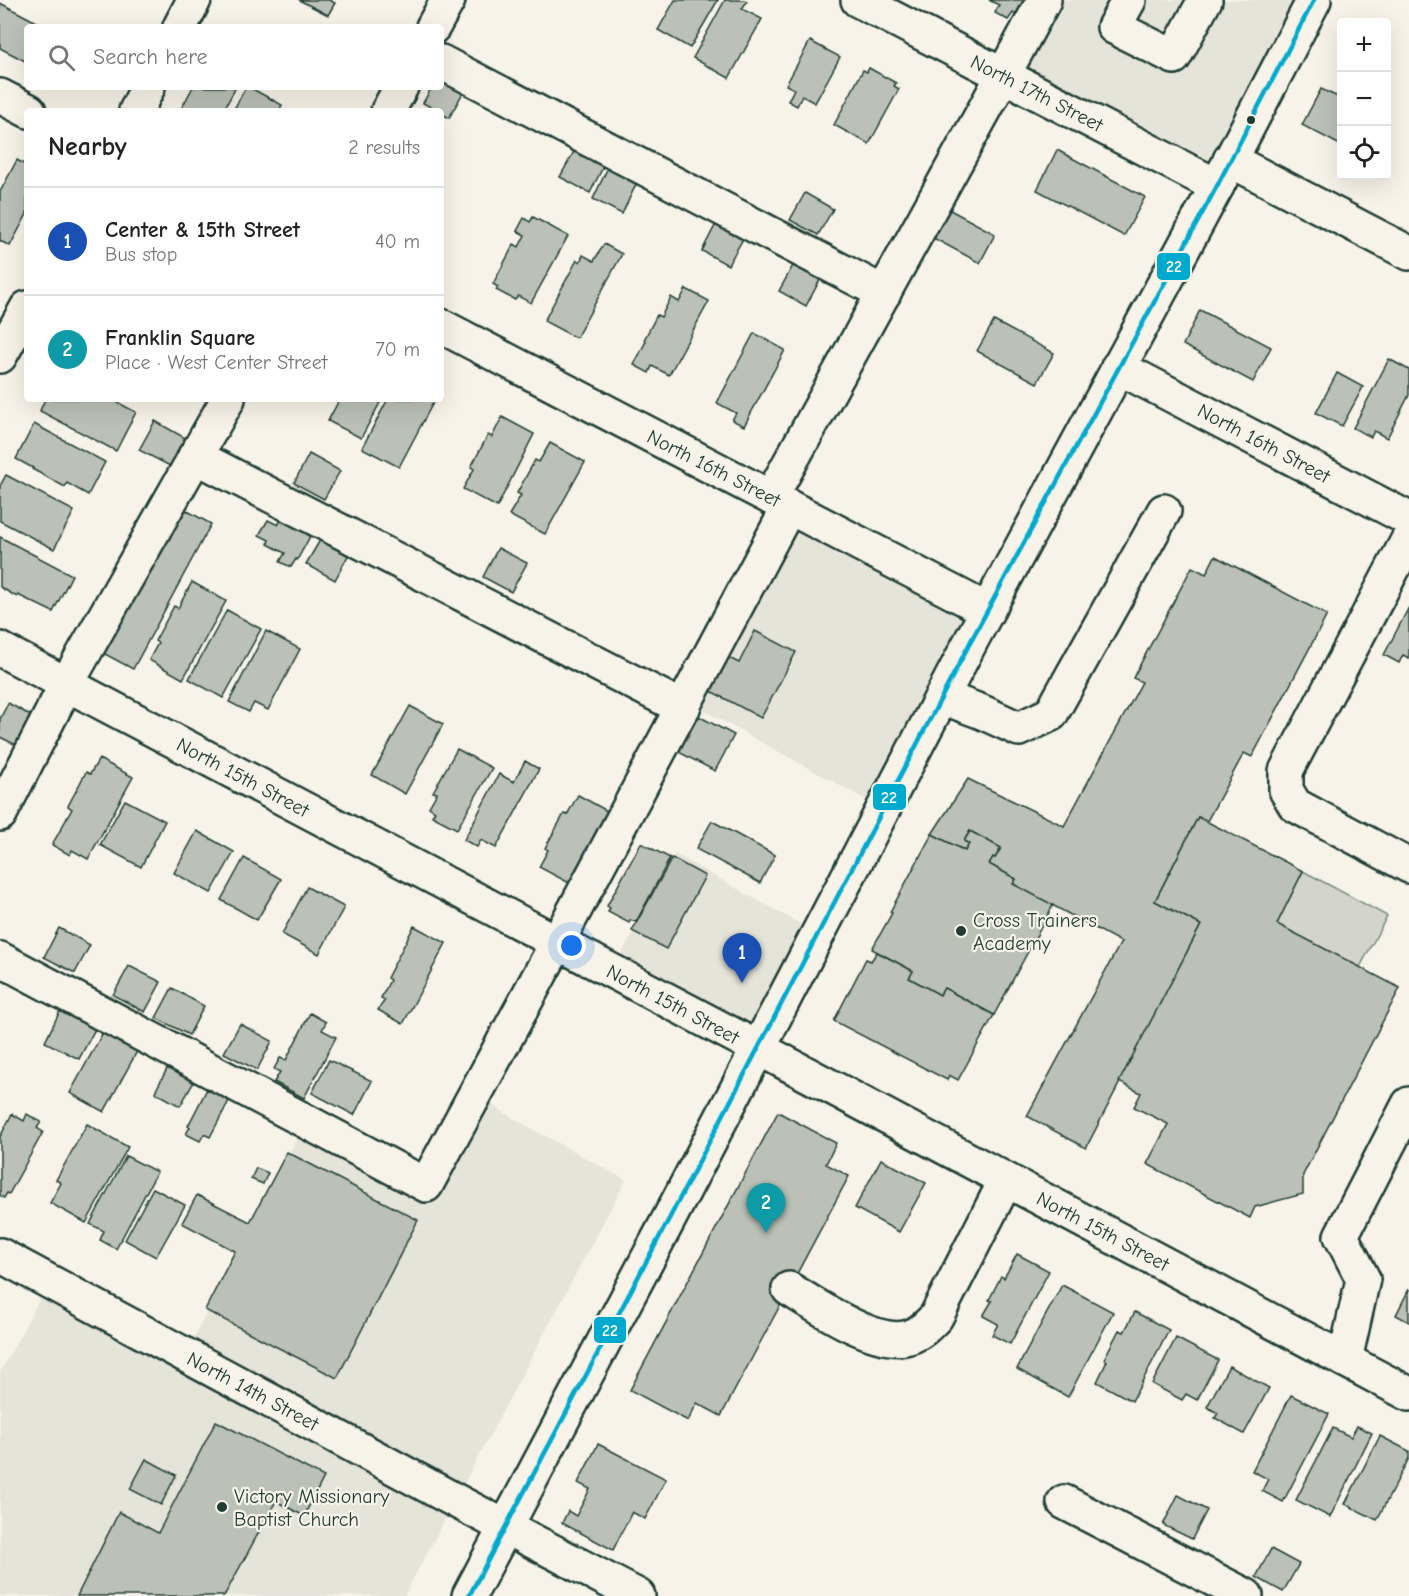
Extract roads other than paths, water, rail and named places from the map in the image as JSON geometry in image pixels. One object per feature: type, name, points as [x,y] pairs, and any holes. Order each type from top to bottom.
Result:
[{"type":"street","points":[[182,24],[194,0]]},
{"type":"street","points":[[435,24],[448,0]]},
{"type":"street","name":"North 17th Street","points":[[858,0],[1004,75],[1223,173],[1404,240]]},
{"type":"street","points":[[0,959],[426,1185],[683,708],[780,502],[884,293],[1044,0]]},
{"type":"street","points":[[1129,0],[1114,27],[1174,57],[1205,0]]},
{"type":"street","points":[[469,1596],[987,610],[1314,0]]},
{"type":"street","points":[[444,64],[884,293]]},
{"type":"street","points":[[138,108],[146,90]]},
{"type":"street","points":[[390,108],[399,90]]},
{"type":"street","points":[[0,96],[24,108]]},
{"type":"street","points":[[1,353],[24,313]]},
{"type":"street","name":"North 16th Street","points":[[444,328],[987,610]]},
{"type":"street","name":"North 16th Street","points":[[1118,367],[1409,519]]},
{"type":"street","points":[[0,814],[66,685],[226,402]]},
{"type":"street","points":[[195,456],[683,708]]},
{"type":"street","points":[[942,697],[1019,729],[1051,714],[1164,511]]},
{"type":"street","points":[[1409,538],[1286,771],[1286,790],[1295,805],[1409,866]]},
{"type":"street","name":"North 15th Street","points":[[0,649],[1409,1394]]},
{"type":"street","points":[[1346,1360],[1364,1279],[1341,1236],[1409,1104]]},
{"type":"street","points":[[789,1289],[854,1326],[877,1335],[906,1338],[918,1334],[936,1317],[1006,1180]]},
{"type":"street","name":"North 14th Street","points":[[0,1256],[638,1596]]},
{"type":"street","points":[[1064,1502],[1246,1596]]},
{"type":"place","name":"Cross Trainers Academy","points":[[961,931]]},
{"type":"place","name":"Center & 15th Street","points":[[742,983]]},
{"type":"place","name":"Franklin Square","points":[[766,1233]]},
{"type":"place","name":"Victory Missionary Baptist Church","points":[[222,1507]]}]
